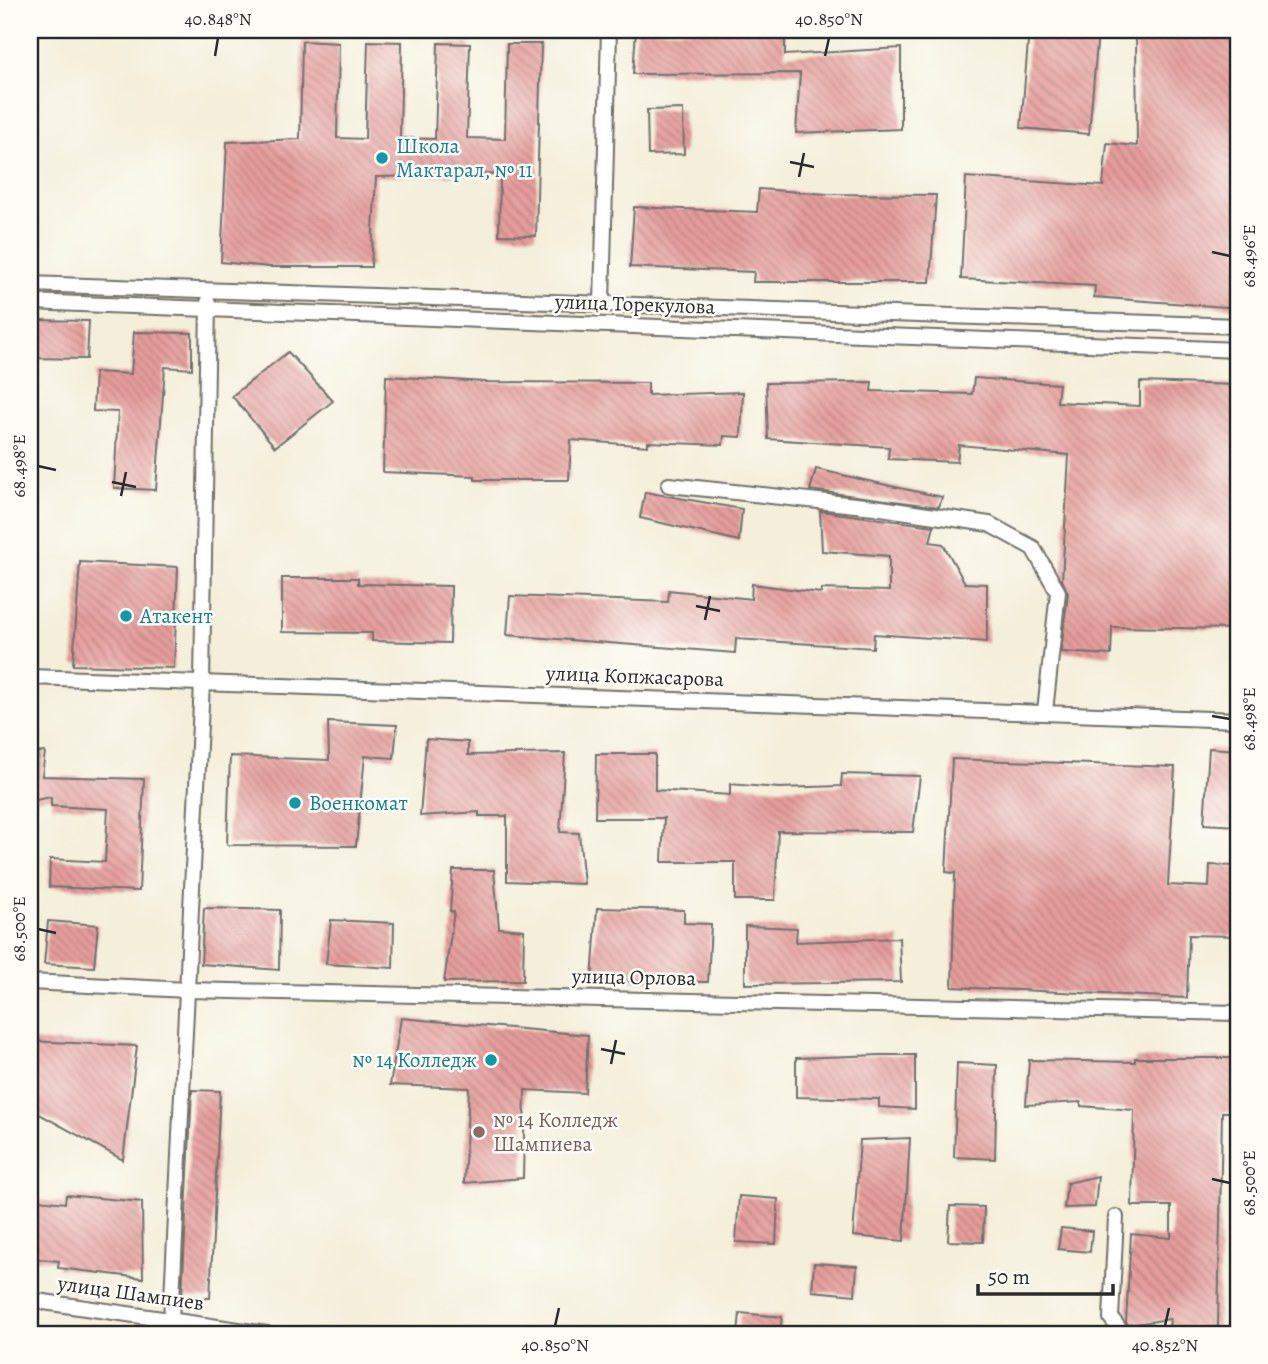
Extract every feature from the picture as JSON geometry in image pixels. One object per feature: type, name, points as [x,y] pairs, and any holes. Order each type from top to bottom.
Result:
[{"type":"street","points":[[603,303],[609,30]]},
{"type":"street","name":"улица Торекулова","points":[[30,284],[1238,326]]},
{"type":"street","points":[[171,1320],[202,683],[209,290]]},
{"type":"street","name":"улица Торекулова","points":[[30,302],[1238,350]]},
{"type":"street","points":[[669,485],[874,507],[989,524],[1033,548],[1058,593],[1045,711]]},
{"type":"street","name":"улица Копжасарова","points":[[30,677],[1045,711],[1238,720]]},
{"type":"street","name":"улица Орлова","points":[[30,982],[187,990],[1238,1013]]},
{"type":"street","points":[[1116,1217],[1111,1318],[1123,1334]]},
{"type":"street","name":"улица Шампиев","points":[[30,1300],[267,1334]]},
{"type":"building","points":[[636,30],[785,30],[785,55],[901,48],[901,129],[796,133],[800,73],[633,74]]},
{"type":"building","points":[[1029,30],[1098,32],[1089,134],[1021,128]]},
{"type":"building","points":[[1136,30],[1238,30],[1238,308],[1094,297],[1095,286],[961,279],[966,177],[1103,186],[1107,143],[1137,146]]},
{"type":"building","name":"Школа Мактарал, № 11","points":[[302,41],[339,43],[337,138],[365,139],[368,41],[402,42],[400,138],[435,139],[438,43],[470,44],[467,138],[505,139],[507,44],[541,44],[536,236],[499,235],[500,174],[376,177],[371,267],[269,267],[221,262],[227,142],[300,139]]},
{"type":"building","points":[[683,109],[684,154],[648,155],[647,110]]},
{"type":"building","points":[[759,189],[827,194],[936,195],[930,282],[753,282],[754,272],[630,267],[634,207],[757,212]]},
{"type":"building","points":[[30,320],[89,321],[87,359],[30,358]]},
{"type":"building","points":[[134,332],[192,333],[192,369],[165,367],[156,490],[114,488],[118,412],[93,411],[95,372],[131,374]]},
{"type":"building","points":[[288,352],[333,401],[275,447],[232,396]]},
{"type":"building","points":[[386,376],[485,382],[648,383],[648,395],[743,392],[741,437],[724,436],[723,445],[648,442],[648,446],[571,440],[569,480],[475,480],[475,476],[383,472]]},
{"type":"building","points":[[974,378],[1059,384],[1057,402],[1140,406],[1140,382],[1238,385],[1238,629],[1112,627],[1111,655],[1061,652],[1068,593],[1062,580],[1069,455],[959,445],[957,462],[888,459],[889,447],[768,439],[766,383],[872,382],[871,391],[972,394]]},
{"type":"building","points":[[816,469],[942,497],[939,507],[810,490]]},
{"type":"building","points":[[645,492],[742,509],[739,541],[640,518]]},
{"type":"building","points":[[820,511],[934,526],[930,542],[943,544],[965,583],[987,584],[987,642],[874,634],[873,648],[736,639],[735,653],[507,635],[510,596],[668,602],[669,590],[751,599],[752,584],[821,593],[821,589],[889,591],[889,556],[822,551]]},
{"type":"building","name":"Атакент","points":[[80,562],[178,567],[174,668],[73,665]]},
{"type":"building","points":[[282,578],[358,578],[358,584],[451,586],[450,643],[372,641],[372,633],[282,632]]},
{"type":"building","name":"Военкомат","points":[[328,722],[397,725],[394,758],[365,756],[356,846],[227,845],[230,756],[329,760]]},
{"type":"building","points":[[426,739],[468,742],[468,755],[565,753],[560,832],[579,833],[584,884],[507,881],[507,816],[479,816],[479,812],[420,816]]},
{"type":"building","points":[[1209,748],[1238,750],[1238,826],[1204,824]]},
{"type":"building","points":[[45,752],[42,776],[144,779],[139,891],[49,887],[50,859],[105,862],[108,809],[51,806],[51,797],[30,801],[30,753]]},
{"type":"building","points":[[596,754],[655,754],[655,790],[730,795],[730,784],[779,788],[841,786],[842,774],[920,776],[913,832],[778,831],[775,900],[735,900],[735,862],[662,862],[664,818],[595,818]]},
{"type":"building","points":[[952,759],[1175,767],[1168,885],[1209,887],[1210,865],[1238,866],[1238,936],[1189,935],[1187,998],[952,987],[955,873],[946,872]]},
{"type":"building","points":[[453,870],[494,870],[499,928],[524,930],[523,981],[444,982],[454,912],[450,911]]},
{"type":"building","points":[[204,908],[280,910],[279,970],[201,964]]},
{"type":"building","points":[[597,908],[684,910],[684,923],[711,924],[708,982],[592,981]]},
{"type":"building","points":[[331,920],[394,923],[393,968],[326,964]]},
{"type":"building","points":[[48,921],[98,925],[94,967],[44,964]]},
{"type":"building","points":[[745,926],[797,928],[796,942],[899,938],[901,982],[745,984]]},
{"type":"building","name":"№ 14 Колледж","points":[[401,1018],[588,1035],[585,1093],[525,1090],[523,1178],[464,1183],[469,1088],[390,1085]]},
{"type":"building","points":[[30,1041],[137,1046],[123,1160],[30,1109]]},
{"type":"building","points":[[915,1055],[915,1109],[879,1107],[879,1099],[796,1097],[796,1058]]},
{"type":"building","points":[[1135,1058],[1235,1058],[1233,1112],[1222,1112],[1218,1327],[1169,1328],[1170,1319],[1128,1325],[1126,1322],[1131,1234],[1171,1238],[1171,1206],[1132,1206],[1134,1110],[1081,1106],[1081,1102],[1026,1105],[1029,1060],[1135,1062]]},
{"type":"building","points":[[957,1063],[997,1065],[995,1159],[954,1157]]},
{"type":"building","points":[[192,1090],[220,1091],[210,1298],[182,1297]]},
{"type":"building","points":[[910,1138],[904,1241],[853,1236],[860,1140]]},
{"type":"building","points":[[1098,1176],[1095,1207],[1064,1208],[1067,1183]]},
{"type":"building","points":[[66,1195],[142,1202],[143,1278],[58,1268],[59,1261],[30,1258],[30,1199],[65,1203]]},
{"type":"building","points":[[739,1196],[778,1199],[776,1244],[736,1242]]},
{"type":"building","points":[[950,1206],[984,1207],[983,1242],[948,1241]]},
{"type":"building","points":[[1061,1228],[1092,1231],[1090,1252],[1058,1249]]},
{"type":"building","points":[[814,1263],[857,1266],[855,1295],[812,1291]]},
{"type":"building","points":[[740,1313],[782,1317],[780,1334],[738,1334]]},
{"type":"place","name":"Школа Мактарал, № 11","points":[[382,158]]},
{"type":"place","name":"Атакент","points":[[126,616]]},
{"type":"place","name":"Военкомат","points":[[295,803]]},
{"type":"place","name":"№ 14 Колледж","points":[[491,1060]]},
{"type":"place","name":"№ 14 Колледж Шампиева","points":[[479,1132]]}]
